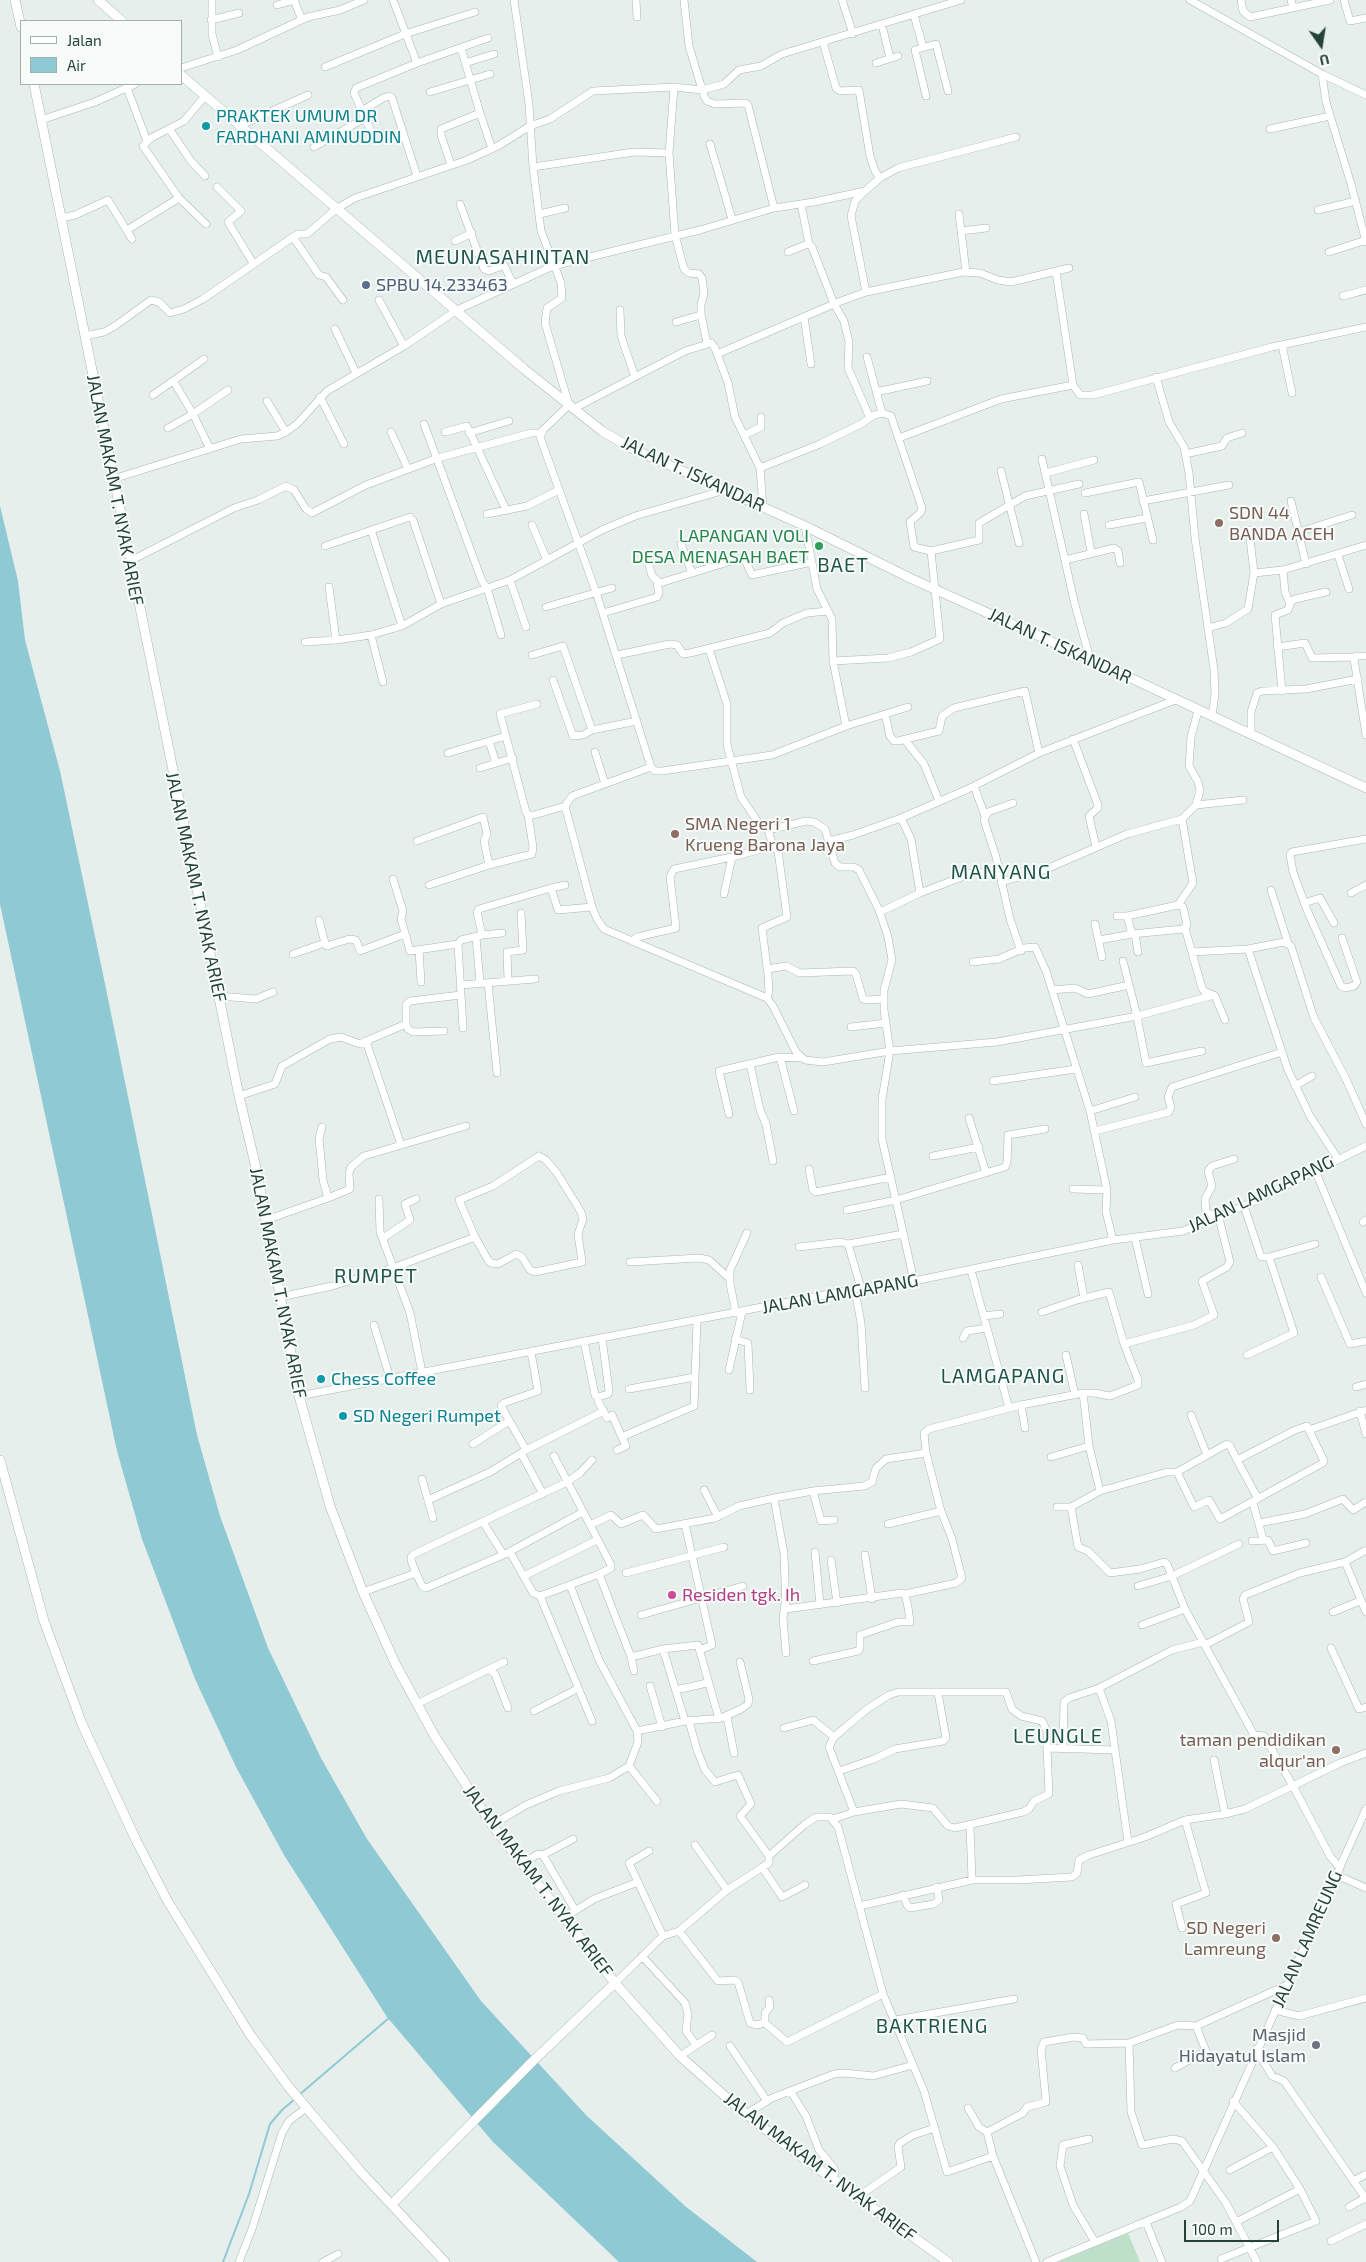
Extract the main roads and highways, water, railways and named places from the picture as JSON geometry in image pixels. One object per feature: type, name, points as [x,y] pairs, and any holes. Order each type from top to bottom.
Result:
[{"type":"water","points":[[0,506],[18,581],[25,640],[60,771],[197,1435],[220,1516],[268,1648],[321,1758],[367,1839],[481,2001],[586,2115],[685,2206],[757,2262],[619,2262],[493,2142],[387,2017],[284,1855],[236,1767],[195,1679],[142,1539],[117,1451],[0,904]]},
{"type":"waterway","points":[[299,2095],[389,2018]]},
{"type":"waterway","points":[[223,2262],[249,2194],[270,2124],[296,2098]]},
{"type":"place","name":"PRAKTEK UMUM DR FARDHANI AMINUDDIN","points":[[206,126]]},
{"type":"place","name":"SPBU 14.233463","points":[[366,285]]},
{"type":"place","name":"SDN 44 BANDA ACEH","points":[[1219,523]]},
{"type":"place","name":"LAPANGAN VOLI DESA MENASAH BAET","points":[[819,546]]},
{"type":"place","name":"SMA Negeri 1 Krueng Barona Jaya","points":[[675,834]]},
{"type":"place","name":"Chess Coffee","points":[[321,1379]]},
{"type":"place","name":"SD Negeri Rumpet","points":[[343,1416]]},
{"type":"place","name":"Residen tgk. Ih","points":[[672,1595]]},
{"type":"place","name":"taman pendidikan alqur'an","points":[[1336,1750]]},
{"type":"place","name":"SD Negeri Lamreung","points":[[1276,1938]]},
{"type":"place","name":"Masjid Hidayatul Islam","points":[[1316,2045]]},
{"type":"district","name":"MEUNASAHINTAN","points":[[503,257]]},
{"type":"district","name":"BAET","points":[[843,565]]},
{"type":"district","name":"MANYANG","points":[[1001,872]]},
{"type":"district","name":"RUMPET","points":[[376,1276]]},
{"type":"district","name":"LAMGAPANG","points":[[1003,1376]]},
{"type":"district","name":"LEUNGLE","points":[[1058,1736]]},
{"type":"district","name":"BAKTRIENG","points":[[932,2026]]}]
